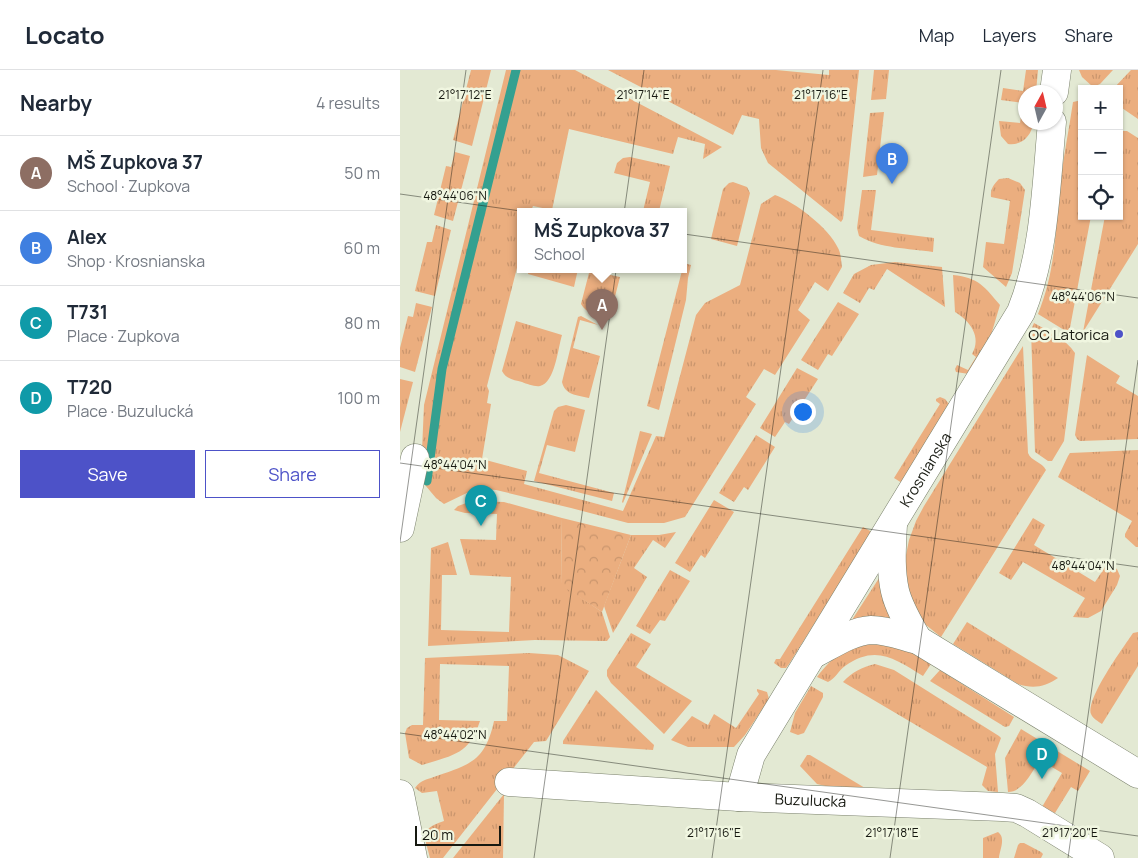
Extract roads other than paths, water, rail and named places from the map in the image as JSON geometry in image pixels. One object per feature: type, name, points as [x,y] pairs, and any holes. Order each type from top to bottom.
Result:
[{"type":"street","name":"Krosnianska","points":[[739,797],[751,755],[1021,312],[1031,286],[1040,244],[1051,130]]},
{"type":"street","points":[[400,528],[415,458]]},
{"type":"street","points":[[892,524],[892,575],[895,592],[900,608],[918,640]]},
{"type":"street","points":[[812,655],[853,635],[869,630],[888,632],[918,640],[1138,774]]},
{"type":"street","name":"Buzulucká","points":[[509,782],[739,797],[1002,806],[1016,808],[1027,813],[1100,858]]},
{"type":"street","points":[[400,794],[413,858]]},
{"type":"waterway","points":[[427,481],[442,369],[516,70]]},
{"type":"place","name":"Alex","points":[[892,184]]},
{"type":"place","name":"MŠ Zupkova 37","points":[[602,330]]},
{"type":"place","name":"OC Latorica","points":[[1119,334]]},
{"type":"place","name":"T731","points":[[481,526]]},
{"type":"place","name":"T720","points":[[1042,779]]}]
